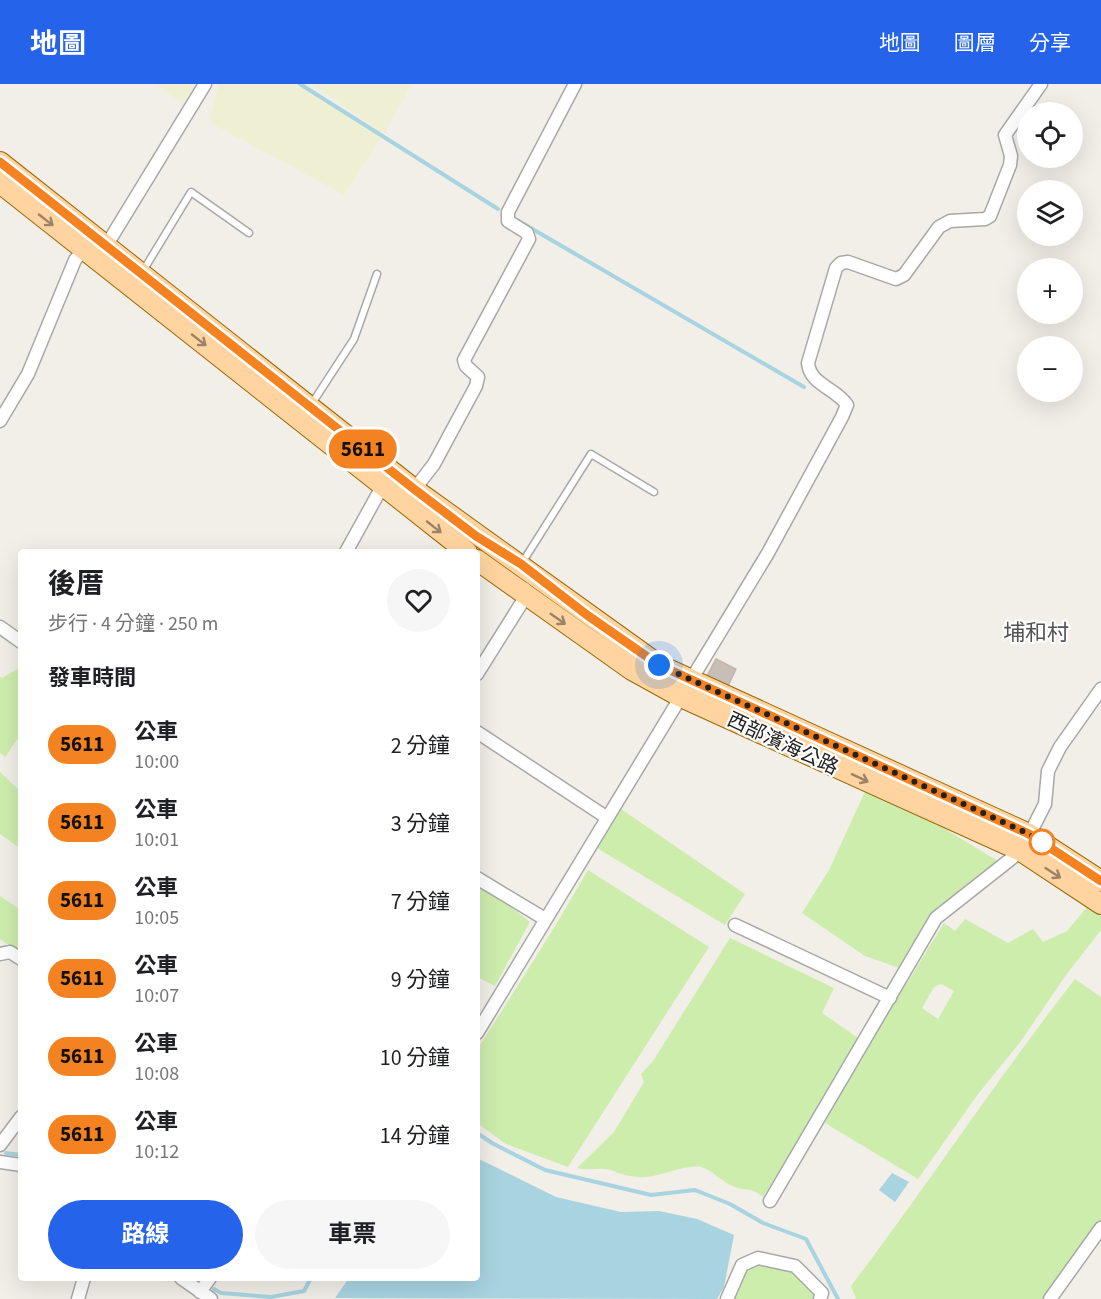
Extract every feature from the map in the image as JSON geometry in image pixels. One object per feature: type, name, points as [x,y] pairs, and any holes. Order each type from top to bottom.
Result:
[{"type":"main road","name":"西部濱海公路","points":[[0,162],[142,274],[305,413],[409,496],[464,549]]},
{"type":"main road","name":"西部濱海公路","points":[[0,183],[84,249],[305,413],[382,485],[409,496],[521,564],[587,615],[659,665],[686,689]]},
{"type":"main road","name":"西部濱海公路","points":[[480,562],[632,670],[686,689],[1025,843],[1101,880]]},
{"type":"main road","name":"西部濱海公路","points":[[1025,843],[1101,904]]},
{"type":"street","points":[[0,421],[28,374],[75,260],[84,249],[106,246],[205,84]]},
{"type":"street","points":[[409,496],[434,464],[476,386],[478,377],[464,363],[464,360],[529,239],[527,233],[508,221],[507,212],[575,84]]},
{"type":"street","points":[[480,1028],[768,553],[842,417],[846,405],[842,397],[812,377],[808,363],[836,268],[841,262],[848,262],[896,279],[904,275],[939,227],[950,221],[985,219],[990,216],[1010,165],[1011,156],[1005,135],[1041,84]]},
{"type":"street","points":[[348,549],[382,485]]},
{"type":"street","points":[[480,669],[526,596],[521,564]]},
{"type":"street","points":[[0,627],[18,640]]},
{"type":"street","points":[[770,1201],[936,918],[1025,843],[1045,804],[1048,771],[1060,747],[1101,689]]},
{"type":"street","points":[[480,734],[606,818]]},
{"type":"street","points":[[480,880],[544,919]]},
{"type":"street","points":[[735,925],[890,998]]},
{"type":"street","points":[[0,954],[10,952],[18,957]]},
{"type":"street","points":[[0,1145],[18,1121]]},
{"type":"street","points":[[0,1162],[18,1165]]},
{"type":"street","points":[[1050,1299],[1101,1228]]},
{"type":"street","points":[[727,1299],[742,1264],[758,1258],[795,1266],[822,1293],[820,1299]]},
{"type":"street","points":[[78,1299],[83,1281]]},
{"type":"street","points":[[185,1281],[206,1296],[209,1281]]},
{"type":"lane","points":[[142,274],[191,192],[249,233]]},
{"type":"lane","points":[[305,413],[354,339],[377,274]]},
{"type":"lane","points":[[521,564],[591,454],[654,492]]},
{"type":"green space","points":[[156,84],[195,84],[183,104]]},
{"type":"green space","points":[[219,84],[297,84],[376,128],[312,84],[412,84],[384,134],[344,195],[209,122]]},
{"type":"green space","points":[[18,669],[18,738],[5,757],[0,753],[0,677]]},
{"type":"green space","points":[[0,772],[18,789],[18,847],[0,834]]},
{"type":"green space","points":[[869,783],[1001,863],[930,918],[902,969],[865,956],[802,913],[829,870]]},
{"type":"green space","points":[[621,809],[745,894],[725,925],[597,848]]},
{"type":"green space","points":[[588,870],[709,947],[568,1167],[506,1144],[480,1125],[480,1045]]},
{"type":"green space","points":[[480,882],[530,922],[495,986],[480,978]]},
{"type":"green space","points":[[0,896],[18,908],[18,951],[0,939]]},
{"type":"green space","points":[[1089,905],[1101,914],[1101,930],[1066,975],[1021,1041],[978,1094],[918,1179],[825,1123],[873,1031],[912,975],[944,923],[955,931],[965,919],[1008,943],[1033,929],[1043,942],[1067,931]],"holes":[[[941,984],[954,991],[938,1019],[922,1008],[934,987]]]},
{"type":"green space","points":[[730,938],[834,988],[822,1013],[861,1040],[763,1197],[755,1191],[737,1188],[701,1167],[689,1167],[641,1177],[606,1169],[577,1168],[614,1132],[644,1082],[641,1074],[653,1061]]},
{"type":"green space","points":[[1075,979],[1101,997],[1101,1229],[1051,1299],[856,1299],[851,1286]]},
{"type":"green space","points":[[758,1258],[795,1266],[820,1299],[733,1299],[742,1265]]},
{"type":"water","points":[[480,1159],[556,1197],[621,1212],[659,1211],[697,1219],[734,1235],[724,1287],[717,1299],[335,1298],[347,1281],[480,1281]]},
{"type":"water","points":[[892,1173],[909,1182],[895,1202],[879,1190]]},
{"type":"building","points":[[716,659],[736,669],[727,688],[706,678]]},
{"type":"waterway","points":[[300,84],[498,209]]},
{"type":"waterway","points":[[517,220],[804,387]]},
{"type":"waterway","points":[[480,1135],[545,1170],[651,1195],[695,1190],[730,1204],[763,1223],[806,1239],[838,1299]]},
{"type":"waterway","points":[[6,1153],[18,1155]]},
{"type":"waterway","points":[[214,1289],[221,1293],[271,1297],[304,1291],[309,1281]]},
{"type":"bus line","name":"5611","points":[[0,162],[414,489],[476,536],[521,564],[587,615],[659,665],[1029,834],[1101,881]]},
{"type":"district","name":"埔和村","points":[[1036,632]]},
{"type":"route","points":[[659,665],[1029,834],[1047,845],[1042,842]]}]
